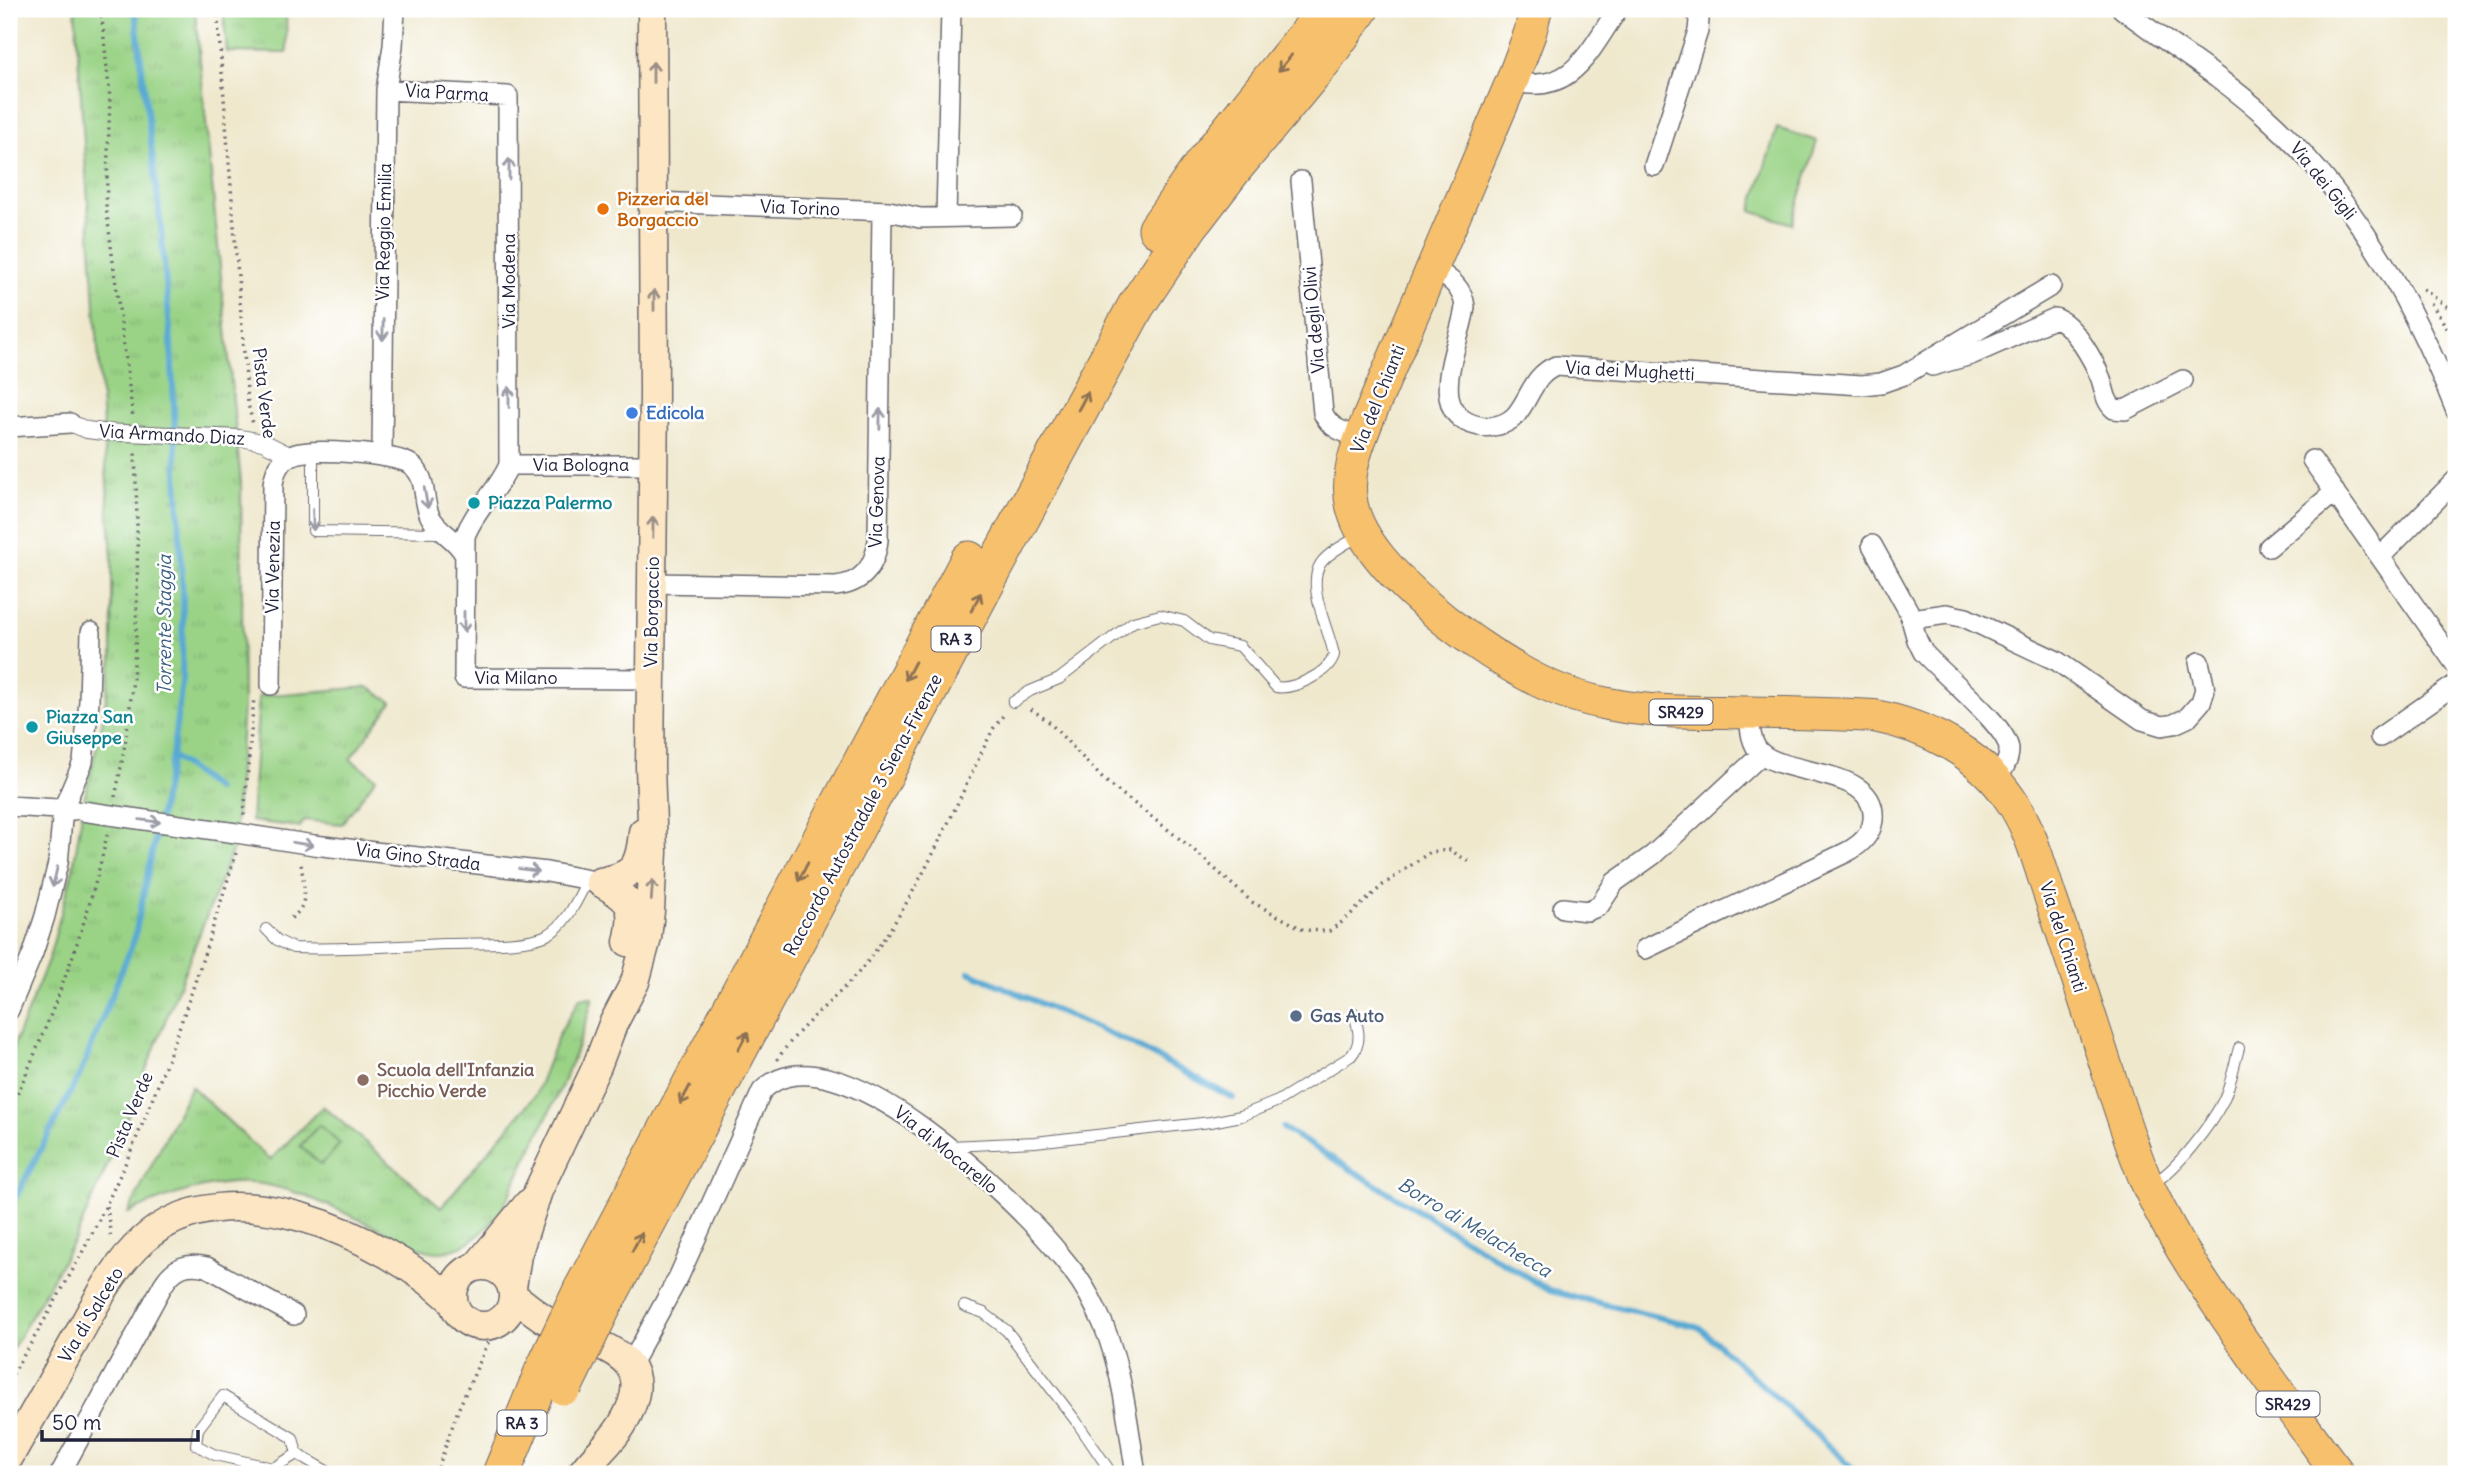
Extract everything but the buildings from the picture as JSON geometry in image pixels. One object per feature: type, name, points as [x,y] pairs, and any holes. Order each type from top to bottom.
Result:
[{"type":"highway","name":"Raccordo Autostradale 3 Siena-Firenze","points":[[501,1474],[554,1379],[593,1296],[950,596],[1115,293],[1205,160],[1327,9]]},
{"type":"highway","name":"Raccordo Autostradale 3 Siena-Firenze","points":[[593,1296],[1136,306],[1190,225],[1234,167],[1322,62],[1360,9]]},
{"type":"highway","name":"Raccordo Autostradale 3 Siena-Firenze","points":[[529,1474],[554,1379]]},
{"type":"main road","name":"Via Borgaccio","points":[[508,1305],[517,1255],[538,1191],[589,1084],[613,1024],[635,982],[648,925],[653,852],[650,767],[654,465],[652,9]]},
{"type":"main road","name":"Via del Chianti","points":[[1536,9],[1512,81],[1352,463],[1349,485],[1354,515],[1363,534],[1393,573],[1427,605],[1492,652],[1542,682],[1591,701],[1630,708],[1678,712],[1850,714],[1897,720],[1927,731],[1957,748],[1995,780],[2015,806],[2037,859],[2135,1154],[2148,1185],[2181,1247],[2238,1334],[2339,1474]]},
{"type":"main road","points":[[594,880],[626,875],[637,864],[650,767]]},
{"type":"main road","points":[[594,880],[622,894],[633,912],[613,1024]]},
{"type":"main road","name":"Via Borgaccio","points":[[472,1268],[538,1191]]},
{"type":"main road","name":"Via di Salceto","points":[[9,1457],[115,1273],[145,1238],[174,1220],[222,1208],[283,1212],[336,1230],[407,1264],[453,1301]]},
{"type":"main road","name":"Via di Salceto","points":[[407,1264],[472,1268]]},
{"type":"main road","points":[[472,1268],[494,1268],[502,1272],[508,1305],[478,1326],[469,1323],[456,1310],[453,1301],[456,1283],[472,1268]]},
{"type":"main road","points":[[508,1305],[608,1348],[630,1366],[635,1379],[626,1418],[613,1438],[581,1474]]},
{"type":"street","name":"Via Reggio Emilia","points":[[382,455],[386,90],[395,9]]},
{"type":"street","points":[[946,217],[951,9]]},
{"type":"street","points":[[1512,81],[1531,86],[1545,85],[1566,76],[1583,60],[1618,9]]},
{"type":"street","points":[[1654,166],[1698,31],[1696,9]]},
{"type":"street","name":"Via dei Gigli","points":[[2122,9],[2249,102],[2298,147],[2330,185],[2361,229],[2411,313],[2431,351],[2456,411]]},
{"type":"street","name":"Via Parma","points":[[386,90],[509,96]]},
{"type":"street","name":"Via Modena","points":[[509,96],[509,465]]},
{"type":"street","name":"Via degli Olivi","points":[[1301,181],[1323,412],[1327,421],[1336,429],[1361,437]]},
{"type":"street","name":"Via Torino","points":[[654,202],[882,211],[914,217],[1012,216]]},
{"type":"street","name":"Via Genova","points":[[653,583],[836,586],[855,582],[869,570],[878,540],[882,211]]},
{"type":"street","name":"Via dei Mughetti","points":[[1433,268],[1458,287],[1464,296],[1465,307],[1447,380],[1448,397],[1460,416],[1472,424],[1482,426],[1501,425],[1513,417],[1540,376],[1556,366],[1872,385],[1890,381],[2051,286]]},
{"type":"street","name":"Via dei Mughetti","points":[[1911,371],[1971,355],[2055,318],[2067,325],[2082,346],[2098,372],[2106,399],[2114,410],[2125,410],[2183,380]]},
{"type":"street","name":"Via Armando Diaz","points":[[9,427],[71,423],[87,430],[103,432],[248,439],[291,456]]},
{"type":"street","points":[[291,456],[313,452],[382,455],[414,467],[423,482],[429,514],[464,554]]},
{"type":"street","name":"Via Venezia","points":[[271,685],[273,484],[278,467],[291,456]]},
{"type":"street","points":[[2312,460],[2456,665]]},
{"type":"street","points":[[464,554],[465,536],[470,523],[498,486],[509,465]]},
{"type":"street","name":"Via Bologna","points":[[509,465],[654,465]]},
{"type":"street","points":[[2380,557],[2456,480]]},
{"type":"street","points":[[2269,547],[2335,492]]},
{"type":"street","points":[[1872,545],[1912,619],[1923,652],[1995,724],[2007,740],[2008,758],[1995,780]]},
{"type":"street","name":"Via Milano","points":[[464,554],[464,678],[651,678]]},
{"type":"street","points":[[1912,619],[1947,614],[1966,618],[2057,661],[2142,720],[2162,726],[2187,718],[2201,702],[2205,689],[2199,662]]},
{"type":"street","points":[[9,1010],[33,953],[73,810],[77,780],[83,762],[89,701],[91,632]]},
{"type":"street","points":[[2379,737],[2456,684]]},
{"type":"street","points":[[1645,949],[1847,852],[1862,842],[1871,831],[1873,810],[1867,797],[1859,789],[1838,779],[1772,760],[1762,754],[1754,742],[1749,712]]},
{"type":"street","points":[[1563,908],[1587,911],[1598,906],[1615,882],[1653,855],[1762,754]]},
{"type":"street","name":"Via Gino Strada","points":[[9,806],[73,810],[299,843],[594,880]]},
{"type":"street","name":"Via di Mocarello","points":[[770,1082],[795,1074],[818,1076],[846,1084],[895,1108],[947,1146],[1050,1242],[1088,1294],[1105,1326],[1113,1350],[1136,1474]]},
{"type":"street","points":[[630,1366],[679,1276],[751,1111],[770,1082]]},
{"type":"street","points":[[60,1474],[163,1285],[178,1268],[191,1264],[207,1267],[294,1315]]},
{"type":"lane","points":[[313,452],[313,531],[444,533]]},
{"type":"lane","points":[[1013,702],[1030,691],[1059,679],[1133,622],[1160,615],[1184,621],[1209,640],[1240,646],[1276,687],[1290,687],[1329,665],[1334,654],[1319,602],[1316,582],[1319,566],[1333,553],[1363,534]]},
{"type":"lane","points":[[266,929],[277,940],[293,948],[494,943],[531,939],[546,935],[561,923],[594,880]]},
{"type":"lane","points":[[947,1146],[1035,1142],[1210,1122],[1253,1112],[1278,1101],[1351,1056],[1356,1050],[1359,1038],[1354,1013]]},
{"type":"lane","points":[[2148,1185],[2163,1177],[2176,1165],[2217,1111],[2225,1095],[2239,1048]]},
{"type":"lane","points":[[964,1306],[984,1313],[1007,1331],[1076,1421],[1112,1474]]},
{"type":"lane","points":[[297,1454],[273,1468],[215,1455],[196,1445],[198,1429],[223,1396],[293,1438],[297,1454],[332,1474]]},
{"type":"path","points":[[101,9],[110,98],[106,207],[133,418]]},
{"type":"path","name":"Pista Verde","points":[[217,9],[248,404],[248,439]]},
{"type":"path","points":[[2417,282],[2427,294],[2456,313]]},
{"type":"path","points":[[113,807],[136,658],[139,555],[135,446]]},
{"type":"path","name":"Pista Verde","points":[[9,1380],[41,1327],[114,1190],[176,1039],[239,833],[254,696]]},
{"type":"path","points":[[770,1082],[781,1054],[860,971],[889,930],[919,879],[993,729],[1013,702],[1024,705],[1048,721],[1104,780],[1189,846],[1252,902],[1304,930],[1329,931],[1383,885],[1430,852],[1450,850],[1468,861]]},
{"type":"path","points":[[9,1113],[69,970],[90,907],[108,830]]},
{"type":"path","points":[[291,918],[299,912],[304,902],[299,843]]},
{"type":"path","points":[[436,1474],[458,1410],[508,1305]]},
{"type":"green space","points":[[75,9],[195,9],[241,483],[243,706],[234,846],[118,1141],[76,1237],[9,1355],[9,1057],[49,958],[73,869],[112,661],[112,558]]},
{"type":"green space","points":[[223,9],[286,9],[287,53],[227,52]]},
{"type":"green space","points":[[1777,128],[1817,141],[1792,224],[1751,211]]},
{"type":"green space","points":[[368,687],[392,702],[350,759],[376,778],[342,824],[304,820],[300,827],[251,821],[259,696]]},
{"type":"green space","points":[[593,997],[564,1080],[506,1201],[485,1229],[461,1246],[440,1252],[424,1249],[315,1200],[283,1188],[251,1183],[203,1187],[128,1213],[191,1086],[270,1160],[323,1106],[441,1207],[535,1096],[559,1034],[580,998]]},
{"type":"green space","points":[[319,1125],[340,1144],[321,1165],[300,1146]]},
{"type":"waterway","name":"Torrente Staggia","points":[[9,1210],[80,1074],[134,940],[172,756],[182,682],[183,602],[171,343],[161,227],[135,9]]},
{"type":"waterway","name":"Borro di Melachecca","points":[[172,756],[216,789]]},
{"type":"waterway","name":"Borro di Melachecca","points":[[969,972],[1130,1043],[1233,1098]]},
{"type":"waterway","name":"Borro di Melachecca","points":[[1283,1128],[1550,1291],[1699,1327],[1859,1474]]},
{"type":"place","name":"Pizzeria del Borgaccio","points":[[603,209]]},
{"type":"place","name":"Edicola","points":[[632,413]]},
{"type":"place","name":"Piazza Palermo","points":[[474,503]]},
{"type":"place","name":"Piazza San Giuseppe","points":[[32,727]]},
{"type":"place","name":"Gas Auto","points":[[1296,1016]]},
{"type":"place","name":"Scuola dell'Infanzia Picchio Verde","points":[[363,1080]]}]
